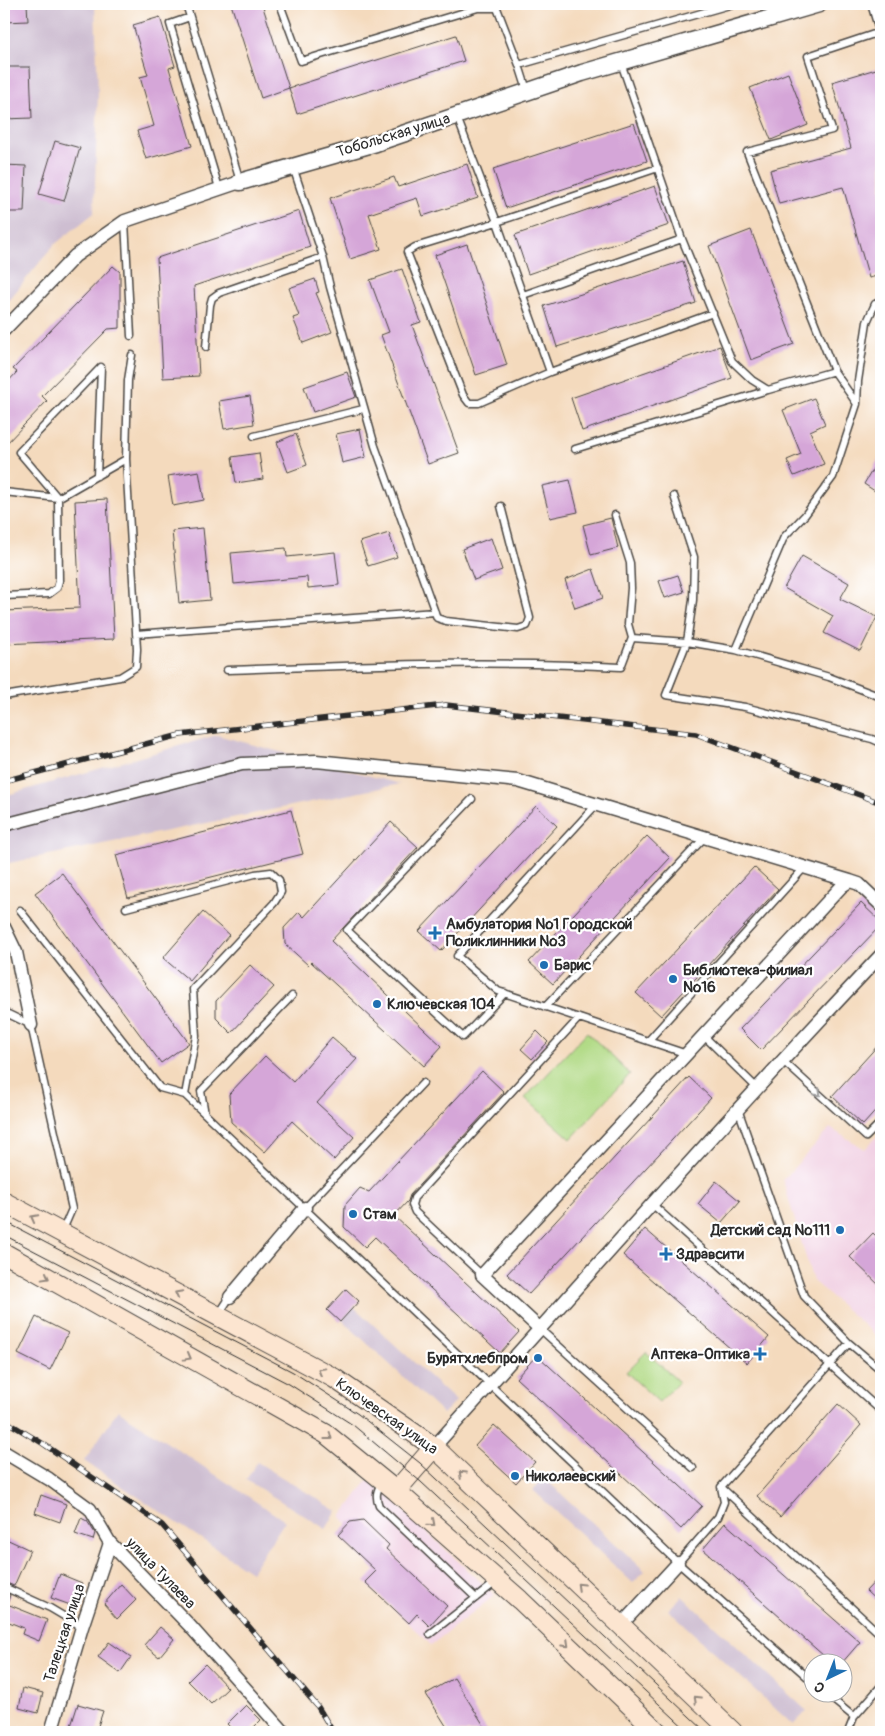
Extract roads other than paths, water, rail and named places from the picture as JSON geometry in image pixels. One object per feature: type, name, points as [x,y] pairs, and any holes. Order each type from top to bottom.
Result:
[{"type":"main road","name":"Ключевская улица","points":[[4,1202],[334,1378],[434,1447],[733,1732]]},
{"type":"main road","points":[[4,1253],[326,1434],[498,1581],[651,1728]]},
{"type":"main road","points":[[389,1486],[434,1447]]},
{"type":"street","name":"Тобольская улица","points":[[4,330],[75,256],[126,221],[219,188],[376,143],[621,62],[819,4]]},
{"type":"street","points":[[4,825],[242,764],[316,761],[518,781],[859,884],[881,905]]},
{"type":"street","points":[[539,1328],[482,1275],[842,886],[850,882]]},
{"type":"street","points":[[4,927],[16,952],[32,1025]]},
{"type":"street","points":[[434,1447],[782,1060],[881,955]]},
{"type":"street","points":[[230,1297],[305,1208]]},
{"type":"street","name":"улица Тулаева","points":[[4,1452],[49,1479],[90,1509],[110,1543],[190,1625],[284,1732]]},
{"type":"street","name":"Талецкая улица","points":[[50,1732],[110,1543]]},
{"type":"street","points":[[621,1625],[678,1563]]},
{"type":"lane","points":[[186,4],[240,182]]},
{"type":"lane","points":[[280,4],[301,61],[478,8],[498,6],[528,92]]},
{"type":"lane","points":[[519,65],[733,4]]},
{"type":"lane","points":[[857,404],[834,371],[747,152],[832,130],[808,56],[880,34],[871,4]]},
{"type":"lane","points":[[190,17],[170,24],[219,188]]},
{"type":"lane","points":[[621,62],[682,239],[732,361],[752,380],[768,390]]},
{"type":"lane","points":[[456,116],[497,222],[550,372]]},
{"type":"lane","points":[[292,166],[324,257],[330,287],[363,409],[437,618],[446,621],[518,629],[527,626],[530,618],[500,506]]},
{"type":"lane","points":[[658,168],[407,252],[463,395],[469,403],[478,403],[550,372],[713,313]]},
{"type":"lane","points":[[126,221],[131,336]]},
{"type":"lane","points":[[522,296],[682,239]]},
{"type":"lane","points":[[206,347],[212,298],[219,293],[324,257]]},
{"type":"lane","points":[[736,650],[784,537],[805,515],[833,478],[857,404],[858,381],[867,322],[875,304],[881,300]]},
{"type":"lane","points":[[4,696],[120,677],[136,667],[136,634],[126,459],[128,380],[132,355]]},
{"type":"lane","points":[[4,596],[49,594],[57,588],[59,582],[58,498],[19,452],[101,367],[97,476]]},
{"type":"lane","points":[[575,449],[834,371]]},
{"type":"lane","points":[[254,436],[363,409]]},
{"type":"lane","points":[[4,492],[58,498],[126,459]]},
{"type":"lane","points":[[674,496],[694,557],[693,600],[687,642],[666,696],[745,707],[872,739],[881,743]]},
{"type":"lane","points":[[227,670],[391,663],[564,664],[621,667],[632,638],[628,624],[631,588],[630,563],[615,515]]},
{"type":"lane","points":[[136,634],[435,612]]},
{"type":"lane","points":[[632,638],[687,642],[736,650],[829,678],[881,697]]},
{"type":"lane","points":[[472,799],[347,930],[463,1037],[505,993]]},
{"type":"lane","points":[[596,805],[457,956],[498,991],[687,1054]]},
{"type":"lane","points":[[545,1007],[704,838]]},
{"type":"lane","points":[[648,1041],[804,868]]},
{"type":"lane","points":[[126,908],[255,874],[271,872],[279,880],[281,892],[274,903],[193,989],[196,1036],[185,1095]]},
{"type":"lane","points":[[20,910],[160,1088],[185,1095],[678,1563],[802,1672]]},
{"type":"lane","points":[[205,1114],[201,1091],[292,996]]},
{"type":"lane","points":[[4,1011],[32,1025],[72,1209],[62,1232]]},
{"type":"lane","points":[[482,1275],[415,1212],[412,1205],[414,1198],[579,1018]]},
{"type":"lane","points":[[704,1036],[757,1088]]},
{"type":"lane","points":[[782,1060],[866,1137],[881,1122]]},
{"type":"lane","points":[[305,1208],[423,1083]]},
{"type":"lane","points":[[738,1109],[804,1296],[849,1343],[881,1370]]},
{"type":"lane","points":[[652,1204],[881,1411]]},
{"type":"lane","points":[[218,1315],[230,1297]]},
{"type":"lane","points":[[539,1328],[693,1468]]},
{"type":"lane","points":[[721,1486],[849,1343]]},
{"type":"lane","points":[[389,1486],[376,1492],[379,1506],[476,1598]]},
{"type":"lane","points":[[678,1563],[718,1517],[724,1502],[721,1486]]},
{"type":"lane","points":[[721,1486],[881,1635]]},
{"type":"lane","points":[[430,1634],[498,1581]]},
{"type":"lane","points":[[4,1587],[50,1608],[82,1627]]},
{"type":"lane","points":[[848,1732],[854,1717],[881,1686]]},
{"type":"lane","points":[[838,1704],[854,1717]]},
{"type":"tram line","points":[[4,1221],[293,1372],[358,1414],[420,1463],[706,1732]]},
{"type":"tram line","points":[[4,1235],[289,1384],[353,1425],[421,1482],[689,1732]]},
{"type":"railway","points":[[4,781],[180,735],[446,705],[696,734],[881,803]]},
{"type":"railway","points":[[4,1420],[42,1443],[162,1525],[318,1707],[333,1732]]},
{"type":"place","name":"Амбулатория №1 Городской Поликлинники №3","points":[[435,933]]},
{"type":"place","name":"Барис","points":[[544,965]]},
{"type":"place","name":"Библиотека-филиал №16","points":[[673,979]]},
{"type":"place","name":"Ключевская 104","points":[[377,1004]]},
{"type":"place","name":"Стам","points":[[353,1214]]},
{"type":"place","name":"Детский сад №111","points":[[840,1230]]},
{"type":"place","name":"Здравсити","points":[[666,1254]]},
{"type":"place","name":"Аптека-Оптика","points":[[760,1354]]},
{"type":"place","name":"Бурятхлебпром","points":[[538,1358]]},
{"type":"place","name":"Николаевский","points":[[515,1476]]}]
